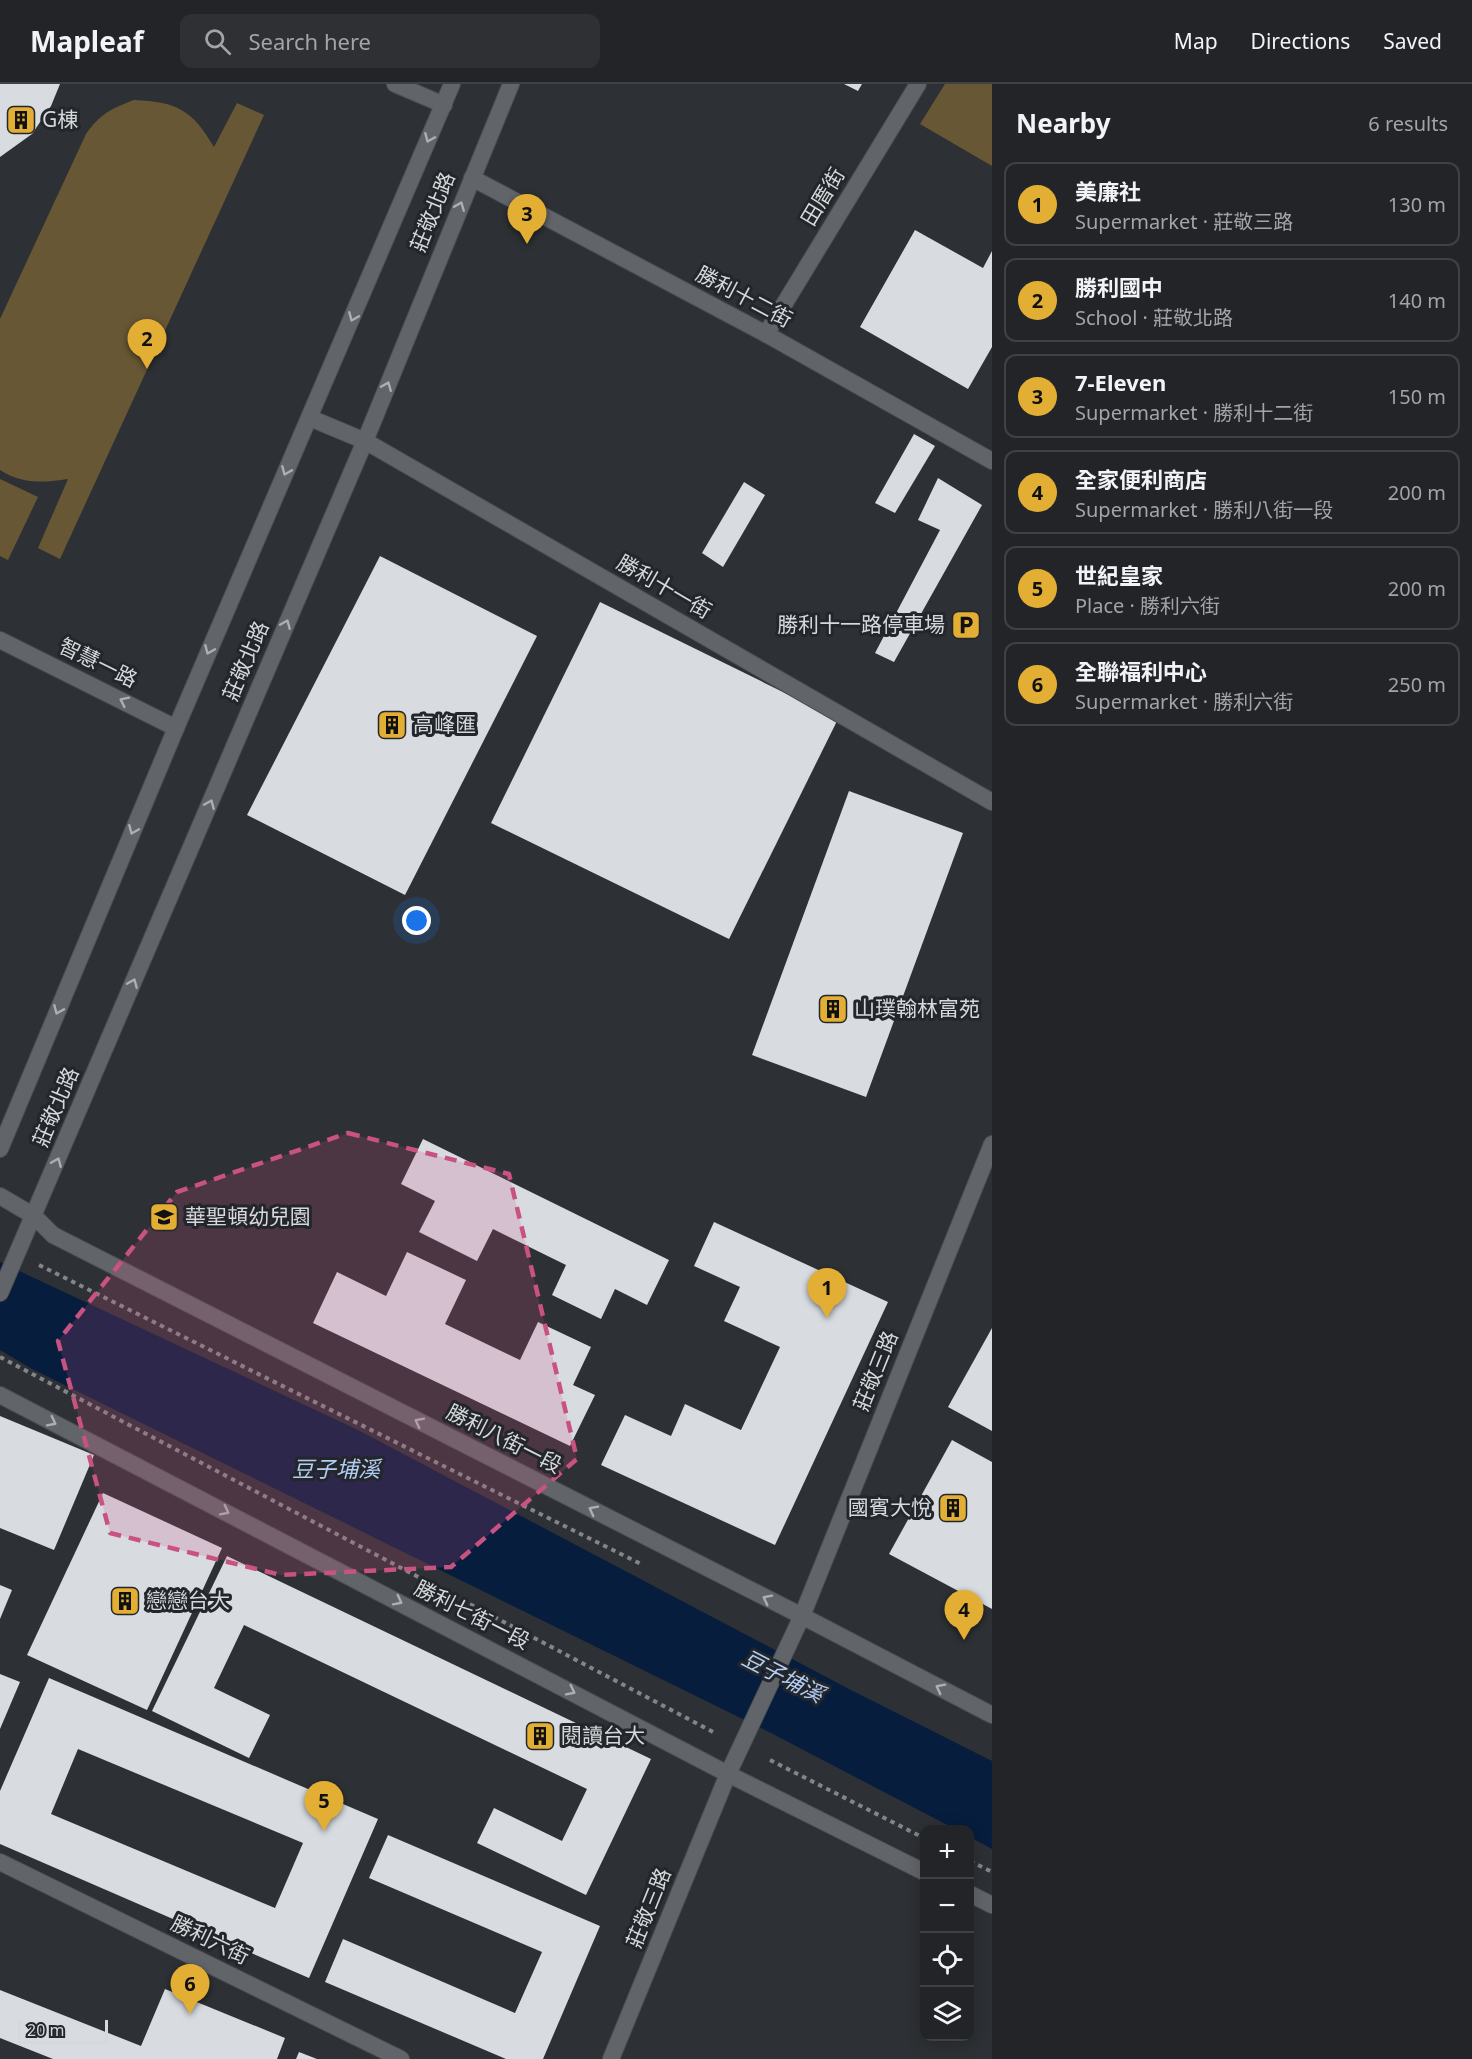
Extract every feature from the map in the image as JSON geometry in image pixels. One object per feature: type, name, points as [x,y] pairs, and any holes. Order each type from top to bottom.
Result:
[{"type":"street","points":[[395,84],[444,105]]},
{"type":"street","name":"莊敬北路","points":[[0,1149],[176,728],[452,84]]},
{"type":"street","name":"莊敬北路","points":[[0,1293],[365,441],[511,84]]},
{"type":"street","name":"田厝街","points":[[766,334],[918,84]]},
{"type":"street","name":"勝利十二街","points":[[472,178],[766,334],[992,461]]},
{"type":"street","name":"勝利十一街","points":[[309,418],[365,441],[992,802]]},
{"type":"street","name":"智慧一路","points":[[0,640],[176,728]]},
{"type":"street","name":"莊敬三路","points":[[611,2059],[728,1774],[802,1616],[992,1144]]},
{"type":"street","name":"勝利八街一段","points":[[0,1196],[34,1216],[53,1235],[992,1715]]},
{"type":"street","name":"勝利七街一段","points":[[0,1395],[728,1774],[920,1870]]},
{"type":"street","name":"勝利六街","points":[[0,1862],[401,2059]]},
{"type":"street","points":[[974,1896],[992,1905]]},
{"type":"path","points":[[39,1265],[648,1567]]},
{"type":"path","points":[[0,1357],[715,1732]]},
{"type":"path","points":[[771,1760],[920,1836]]},
{"type":"path","points":[[974,1863],[992,1872]]},
{"type":"highlighted area","points":[[348,1133],[509,1174],[577,1459],[451,1567],[281,1575],[110,1533],[58,1341],[177,1192]]},
{"type":"shaded area","points":[[945,84],[992,84],[992,166],[920,124]]},
{"type":"shaded area","points":[[134,100],[162,103],[182,110],[198,124],[214,147],[237,103],[264,115],[60,559],[38,548],[68,479],[24,480],[0,470],[0,319],[86,134],[107,112]]},
{"type":"shaded area","points":[[0,479],[38,497],[8,560],[0,556]]},
{"type":"water","name":"豆子埔溪","points":[[0,1262],[356,1429],[849,1689],[992,1761],[992,1849],[974,1839],[974,1825],[947,1825],[771,1733],[32,1369],[0,1350]]},
{"type":"building","name":"G棟","points":[[0,84],[60,84],[51,106],[32,134],[0,157]]},
{"type":"building","points":[[844,84],[862,84],[858,91]]},
{"type":"building","points":[[915,230],[983,268],[992,251],[992,347],[968,389],[860,327]]},
{"type":"building","points":[[914,434],[935,446],[895,513],[875,503]]},
{"type":"building","points":[[938,478],[982,505],[894,662],[875,653],[940,530],[918,520]]},
{"type":"building","points":[[744,482],[765,495],[723,567],[702,553]]},
{"type":"building","name":"高峰匯","points":[[380,556],[537,636],[405,895],[247,815]]},
{"type":"building","points":[[600,602],[838,719],[729,939],[491,823]]},
{"type":"building","points":[[849,791],[963,833],[866,1097],[752,1055]]},
{"type":"building","points":[[423,1139],[669,1260],[647,1305],[615,1289],[601,1319],[552,1295],[566,1265],[493,1229],[477,1261],[419,1232],[435,1201],[401,1184]]},
{"type":"building","points":[[714,1222],[888,1302],[775,1545],[601,1465],[625,1415],[671,1436],[685,1404],[741,1430],[780,1347],[724,1321],[740,1287],[694,1266]]},
{"type":"building","points":[[407,1252],[466,1280],[445,1324],[520,1360],[538,1322],[591,1347],[573,1385],[595,1395],[570,1446],[313,1323],[337,1272],[386,1296]]},
{"type":"building","points":[[992,1328],[992,1431],[948,1407]]},
{"type":"building","points":[[0,1416],[94,1455],[54,1550],[0,1528]]},
{"type":"building","name":"國賓大悅","points":[[952,1440],[992,1462],[992,1609],[889,1554]]},
{"type":"building","name":"戀戀台大","points":[[103,1493],[222,1548],[147,1710],[27,1655]]},
{"type":"building","name":"閱讀台大","points":[[227,1556],[651,1759],[586,1895],[477,1843],[494,1808],[562,1841],[587,1789],[244,1625],[214,1688],[270,1715],[249,1758],[152,1711]]},
{"type":"building","points":[[0,1585],[12,1590],[0,1619]]},
{"type":"building","points":[[0,1674],[20,1682],[0,1729]]},
{"type":"building","points":[[49,1678],[378,1819],[309,1978],[0,1844],[0,1791]],"holes":[[[78,1749],[303,1843],[275,1908],[51,1814]]]},
{"type":"building","points":[[388,1835],[600,1926],[543,2059],[506,2059],[325,1982],[343,1939],[515,2013],[542,1952],[369,1878]]},
{"type":"building","points":[[165,1989],[285,2038],[277,2059],[53,2059],[0,2038],[0,1990],[141,2046]]},
{"type":"building","points":[[299,2052],[317,2059],[296,2059]]},
{"type":"place","name":"G棟","points":[[21,120]]},
{"type":"place","name":"7-Eleven","points":[[527,244]]},
{"type":"place","name":"勝利國中","points":[[147,369]]},
{"type":"place","name":"勝利十一路停車場","points":[[966,625]]},
{"type":"place","name":"高峰匯","points":[[392,725]]},
{"type":"place","name":"山璞翰林富苑","points":[[833,1009]]},
{"type":"place","name":"華聖頓幼兒園","points":[[164,1217]]},
{"type":"place","name":"美廉社","points":[[827,1318]]},
{"type":"place","name":"國賓大悅","points":[[953,1508]]},
{"type":"place","name":"戀戀台大","points":[[125,1601]]},
{"type":"place","name":"全家便利商店","points":[[964,1640]]},
{"type":"place","name":"閱讀台大","points":[[540,1736]]},
{"type":"place","name":"世紀皇家","points":[[324,1831]]},
{"type":"place","name":"全聯福利中心","points":[[190,2014]]}]
